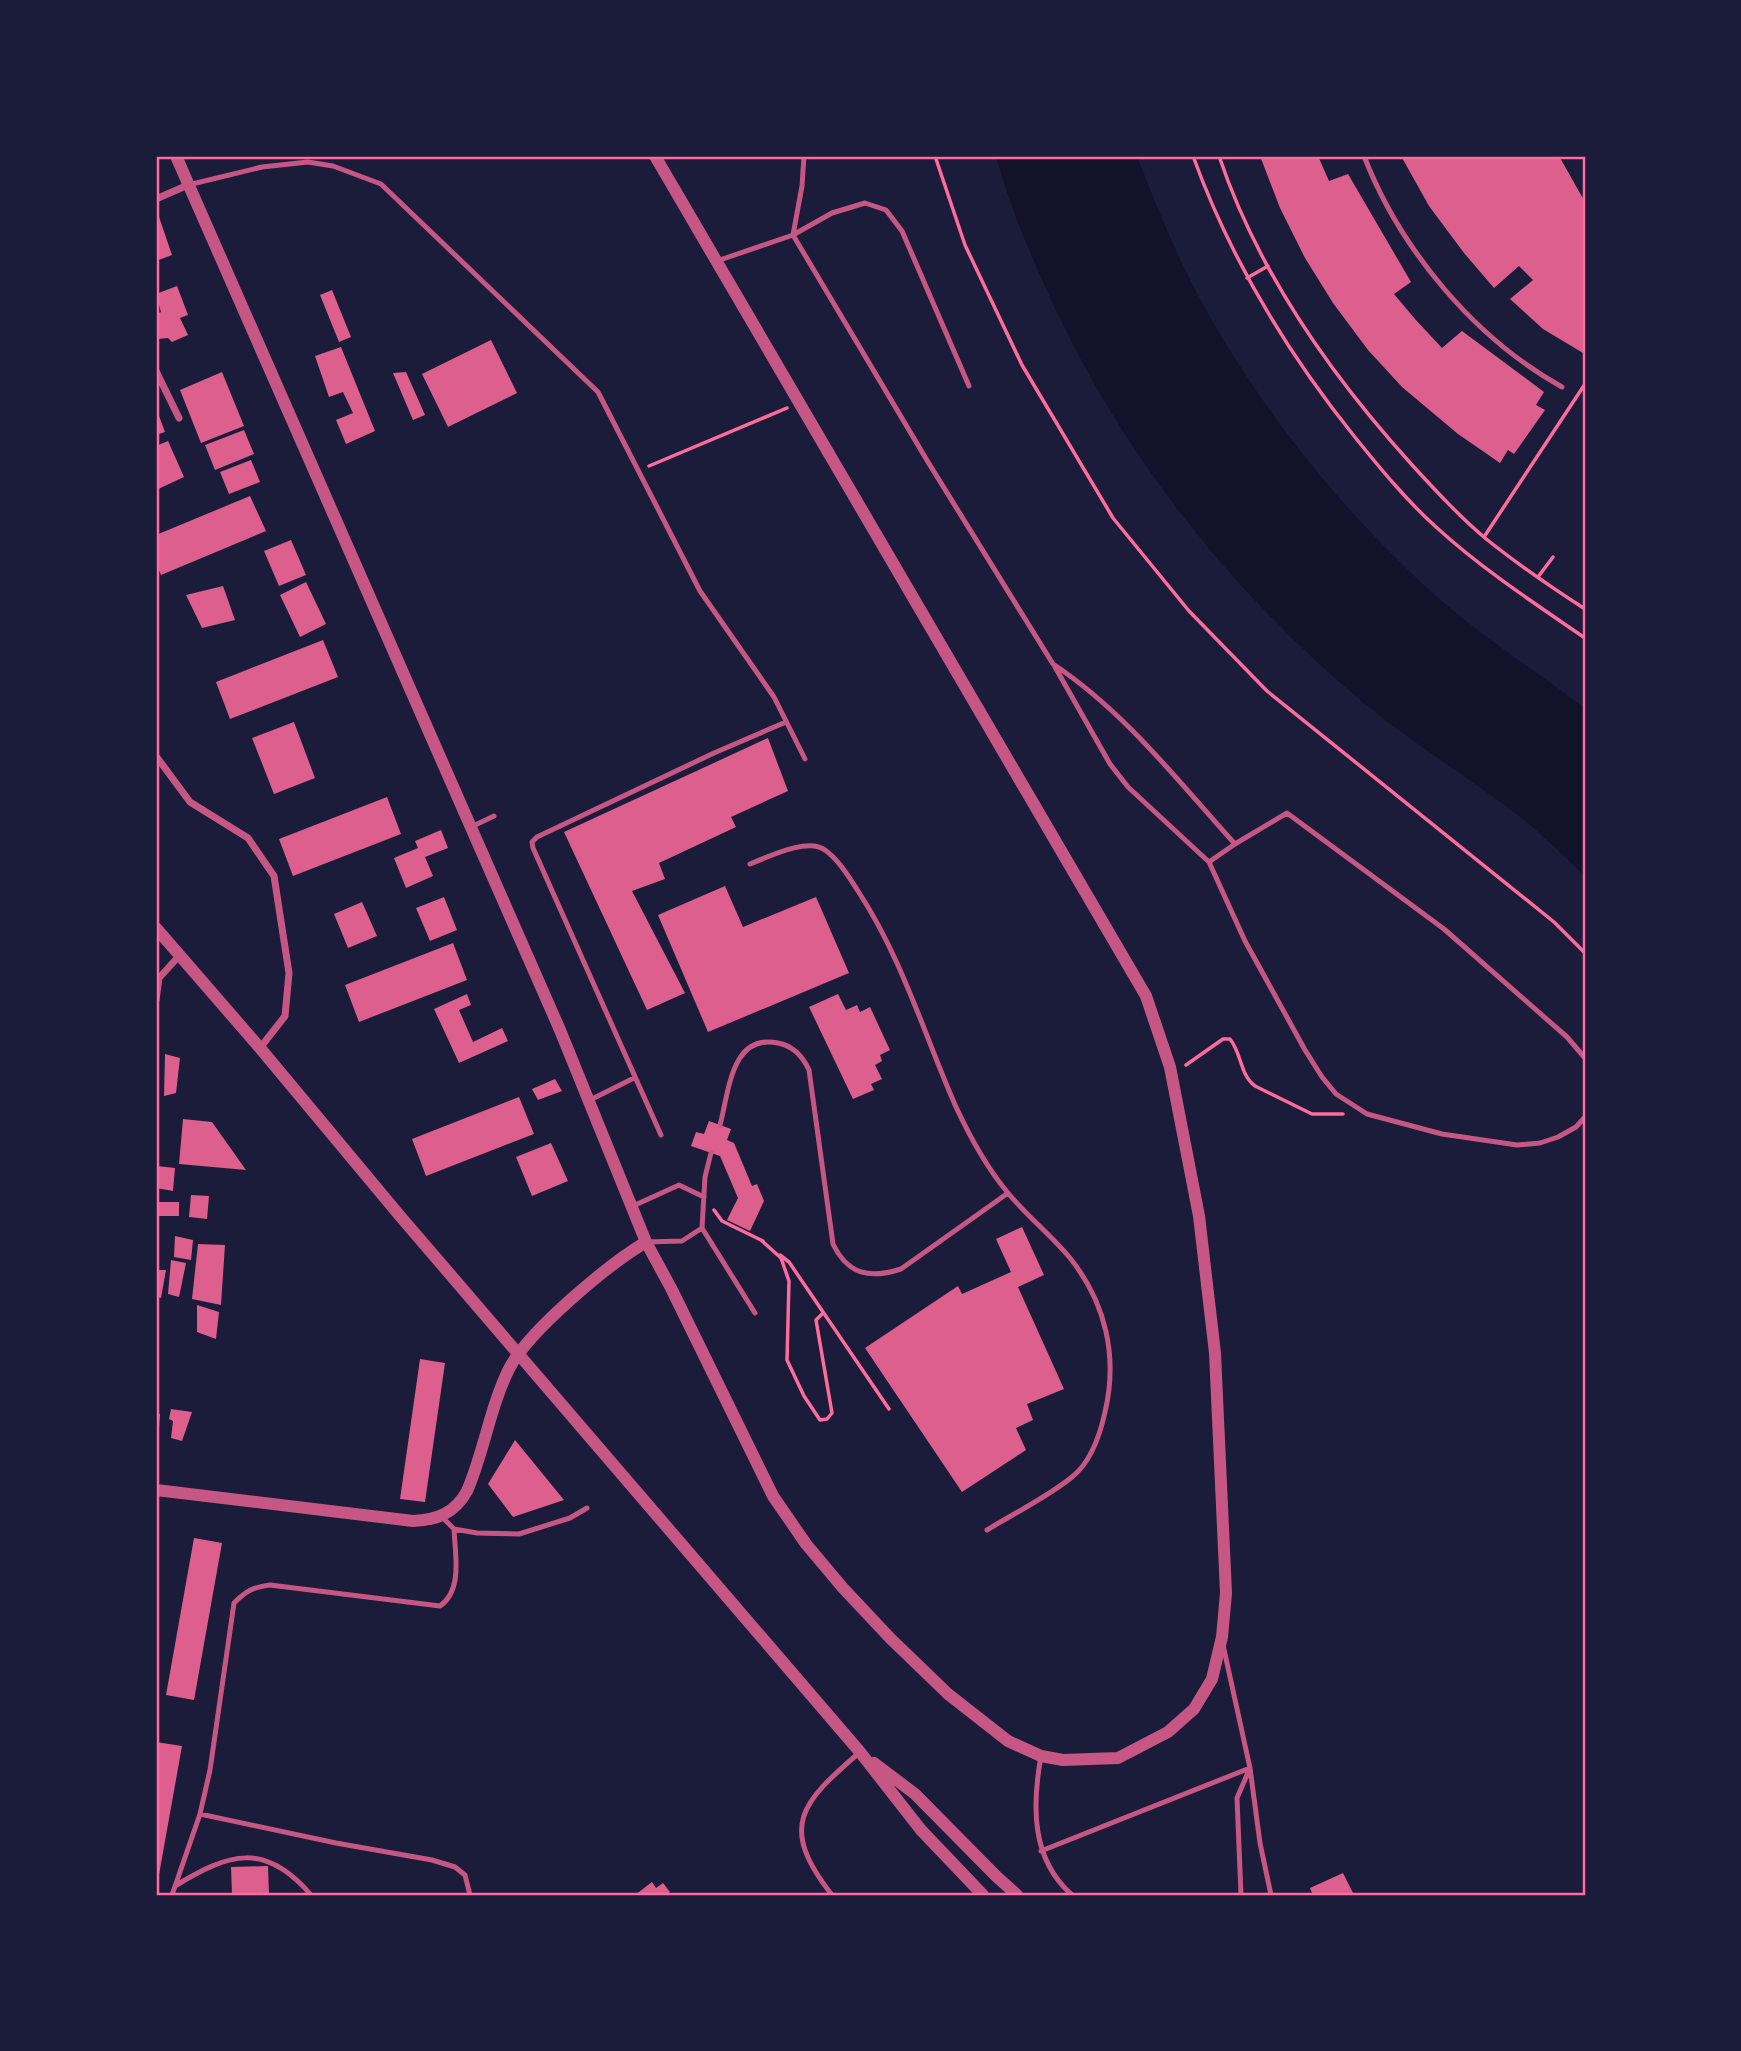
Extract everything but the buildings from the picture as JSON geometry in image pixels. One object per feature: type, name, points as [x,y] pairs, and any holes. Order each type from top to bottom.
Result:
[{"type":"street","points":[[176,156],[471,827],[589,1101],[646,1242],[773,1496],[806,1544],[890,1638],[948,1693],[1008,1741],[1041,1756],[1063,1760],[1118,1758],[1168,1732],[1194,1709],[1212,1679],[1222,1637],[1226,1593],[1214,1353],[1199,1216],[1170,1067],[1146,996],[655,156]]},
{"type":"street","points":[[156,199],[188,185]]},
{"type":"street","points":[[156,371],[179,418]]},
{"type":"street","points":[[156,756],[190,802],[248,838],[274,876],[289,974],[285,1016],[260,1048]]},
{"type":"street","points":[[156,928],[860,1752],[921,1830],[983,1895]]},
{"type":"street","points":[[156,1000],[159,978],[179,956]]},
{"type":"street","points":[[156,1490],[413,1521],[442,1517],[456,1507],[467,1491],[501,1388],[519,1354],[573,1298],[626,1254],[646,1242]]},
{"type":"street","points":[[860,1752],[915,1794],[1017,1895]]},
{"type":"lane","points":[[804,156],[802,186],[793,235],[928,462],[1054,664],[1110,764],[1128,787],[1209,862],[1245,941],[1322,1077],[1336,1094],[1367,1114],[1442,1134],[1517,1145],[1540,1143],[1558,1137],[1576,1127],[1585,1118]]},
{"type":"lane","points":[[1364,156],[1383,198],[1418,255],[1464,309],[1502,344],[1562,387]]},
{"type":"lane","points":[[188,185],[262,167],[308,162],[333,166],[381,184],[598,392],[700,591],[774,697],[805,759]]},
{"type":"lane","points":[[717,261],[793,235],[832,213],[865,203],[886,210],[902,231],[969,386]]},
{"type":"lane","points":[[1054,664],[1085,685],[1154,753],[1235,844]]},
{"type":"lane","points":[[661,1135],[532,842],[537,837],[714,753],[786,722]]},
{"type":"lane","points":[[1209,862],[1287,813],[1444,929],[1567,1037],[1585,1058]]},
{"type":"lane","points":[[471,827],[494,816]]},
{"type":"lane","points":[[750,864],[789,849],[812,845],[825,849],[835,859],[864,899],[884,934],[914,998],[957,1108],[990,1168],[1008,1193],[1071,1260],[1086,1282],[1105,1324],[1111,1373],[1104,1419],[1087,1460],[1073,1477],[987,1530]]},
{"type":"lane","points":[[720,1125],[734,1070],[743,1052],[751,1045],[763,1041],[785,1044],[795,1049],[809,1070],[833,1244],[845,1263],[867,1274],[901,1269],[1008,1193]]},
{"type":"lane","points":[[589,1101],[634,1078]]},
{"type":"lane","points":[[711,1153],[705,1177],[702,1228],[754,1313]]},
{"type":"lane","points":[[632,1206],[679,1185],[704,1197]]},
{"type":"lane","points":[[646,1242],[682,1241],[702,1228]]},
{"type":"lane","points":[[442,1517],[454,1529],[477,1533],[519,1534],[570,1518],[587,1508]]},
{"type":"lane","points":[[173,1895],[200,1814],[215,1743],[234,1603],[255,1587],[270,1585],[440,1606],[449,1600],[454,1588],[454,1529]]},
{"type":"lane","points":[[1222,1637],[1250,1768],[1259,1843],[1271,1895]]},
{"type":"lane","points":[[832,1895],[806,1857],[801,1838],[803,1819],[822,1787],[860,1752]]},
{"type":"lane","points":[[1041,1756],[1035,1793],[1041,1851],[1051,1871],[1072,1895]]},
{"type":"lane","points":[[1041,1851],[1250,1768]]},
{"type":"lane","points":[[1241,1895],[1237,1798],[1250,1768]]},
{"type":"lane","points":[[200,1814],[447,1864],[465,1875],[470,1895]]},
{"type":"lane","points":[[175,1886],[221,1861],[250,1856],[273,1863],[311,1895]]},
{"type":"path","points":[[935,156],[965,245],[1022,365],[1113,518],[1189,611],[1267,691],[1555,922],[1585,953]]},
{"type":"path","points":[[1193,156],[1226,236],[1247,278],[1288,345],[1335,412],[1376,463],[1434,525],[1488,570],[1585,638]]},
{"type":"path","points":[[1219,156],[1268,267],[1317,346],[1347,388],[1436,491],[1484,537],[1585,609]]},
{"type":"path","points":[[1247,278],[1268,267]]},
{"type":"path","points":[[1484,537],[1585,383]]},
{"type":"path","points":[[638,471],[801,402]]},
{"type":"path","points":[[1538,577],[1553,557]]},
{"type":"path","points":[[1181,1068],[1223,1039],[1230,1039],[1235,1045],[1248,1081],[1268,1094],[1312,1114],[1367,1114]]},
{"type":"path","points":[[704,1197],[722,1221],[761,1240],[789,1262],[889,1409]]},
{"type":"path","points":[[761,1240],[780,1258],[789,1281],[787,1360],[804,1396],[820,1420],[827,1419],[832,1413],[816,1320],[823,1313]]},
{"type":"shaded area","points":[[996,156],[1137,156],[1168,233],[1203,305],[1260,396],[1326,482],[1362,523],[1436,596],[1491,640],[1585,708],[1585,876],[1519,816],[1365,704],[1315,660],[1222,564],[1141,458],[1105,402],[1044,284],[1006,189]]}]
